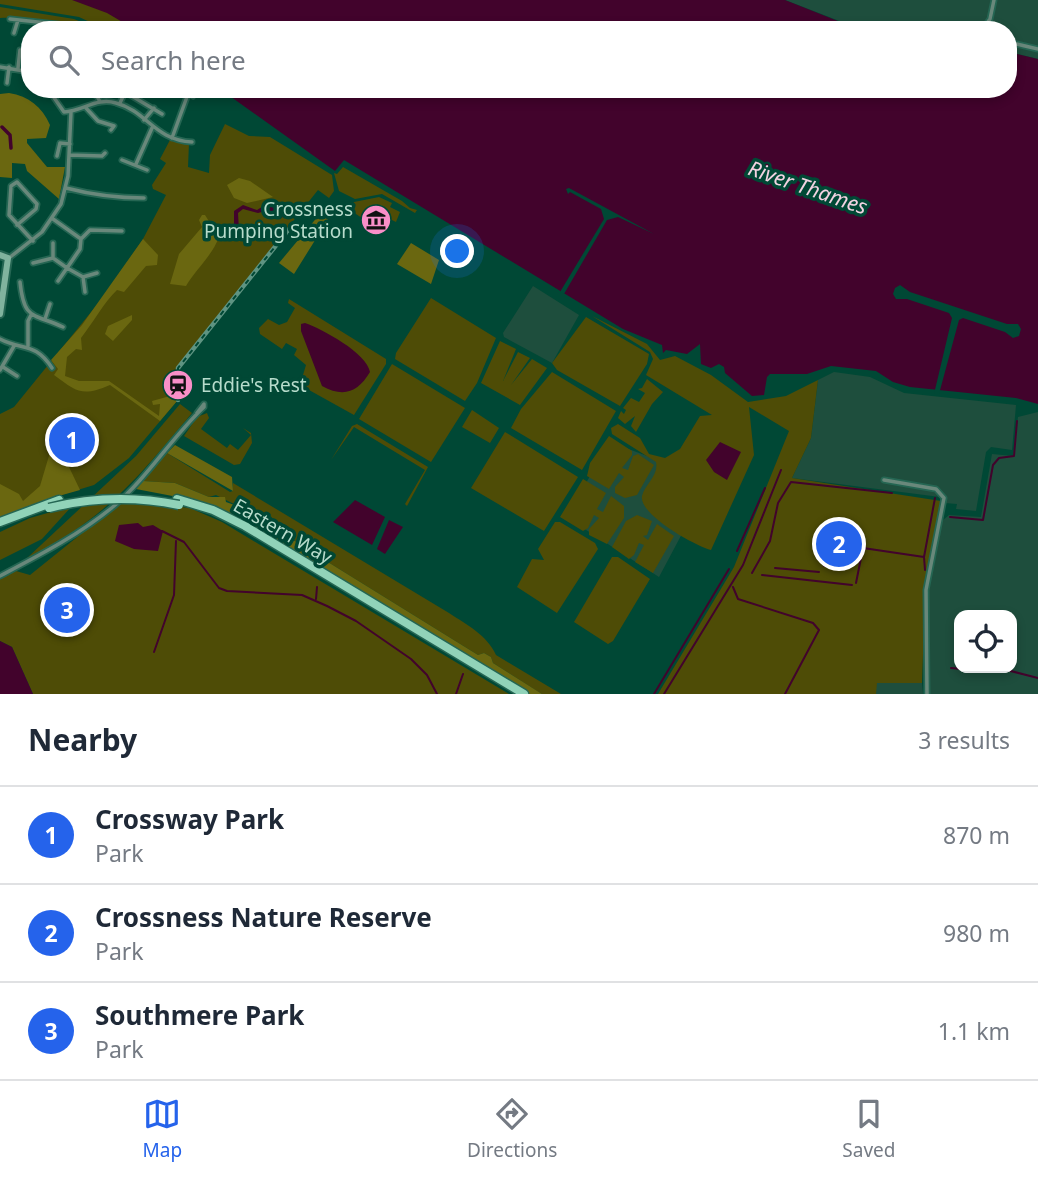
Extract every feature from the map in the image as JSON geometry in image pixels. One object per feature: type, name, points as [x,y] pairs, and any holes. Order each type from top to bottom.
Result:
[{"type":"main road","name":"Eastern Way","points":[[0,522],[59,500],[108,493],[178,502],[213,510],[245,526],[524,694]]},
{"type":"main road","name":"Eastern Way","points":[[0,528],[49,508],[93,499],[125,498],[178,502],[243,530],[514,694]]},
{"type":"street","points":[[989,21],[994,0]]},
{"type":"street","points":[[10,19],[27,21]]},
{"type":"street","points":[[14,33],[18,20]]},
{"type":"street","points":[[1017,43],[1038,49]]},
{"type":"street","points":[[18,68],[20,50]]},
{"type":"street","points":[[0,67],[21,69]]},
{"type":"street","points":[[6,83],[9,67]]},
{"type":"street","points":[[53,98],[60,109],[71,112],[100,102],[120,103],[152,128],[172,138],[192,142]]},
{"type":"street","points":[[98,98],[100,102]]},
{"type":"street","points":[[120,103],[122,98]]},
{"type":"street","points":[[135,98],[162,114]]},
{"type":"street","points":[[172,138],[189,98]]},
{"type":"street","points":[[86,107],[98,121],[114,127],[111,131]]},
{"type":"street","points":[[144,120],[151,107]]},
{"type":"street","points":[[0,314],[4,257],[33,241],[53,219],[66,188],[71,112]]},
{"type":"street","points":[[136,164],[152,128]]},
{"type":"street","points":[[57,156],[60,144],[70,144]]},
{"type":"street","points":[[69,155],[102,156],[105,153]]},
{"type":"street","points":[[122,160],[148,170]]},
{"type":"street","points":[[17,225],[36,209],[37,204],[17,182],[11,186],[9,215],[17,225],[33,241]]},
{"type":"street","points":[[66,188],[92,192],[100,197],[144,198]]},
{"type":"street","points":[[53,219],[81,239]]},
{"type":"street","points":[[58,281],[80,249],[81,239],[90,230],[122,231]]},
{"type":"street","points":[[54,243],[54,258]]},
{"type":"street","points":[[54,258],[83,277],[97,273]]},
{"type":"street","points":[[33,263],[54,258]]},
{"type":"street","points":[[83,277],[85,292]]},
{"type":"street","points":[[20,282],[22,305],[31,315],[63,327]]},
{"type":"street","points":[[45,319],[50,304]]},
{"type":"street","points":[[28,346],[28,321],[31,315]]},
{"type":"street","points":[[0,339],[13,346],[28,346],[41,354],[52,369]]},
{"type":"street","points":[[13,346],[1,369],[17,376]]},
{"type":"street","points":[[0,576],[62,544],[114,506],[196,414]]},
{"type":"street","points":[[884,480],[936,489],[944,498],[926,590],[927,694]]},
{"type":"shaded area","points":[[0,0],[116,0],[190,21],[88,21],[79,17],[0,4]]},
{"type":"shaded area","points":[[785,0],[1038,0],[1038,59],[1017,54],[1017,21],[839,21]]},
{"type":"shaded area","points":[[0,7],[79,21],[36,21],[0,18]]},
{"type":"shaded area","points":[[9,93],[34,103],[50,125],[46,138],[27,139],[27,143],[47,167],[65,167],[59,199],[27,171],[25,164],[12,163],[12,178],[0,177],[0,94]]},
{"type":"shaded area","points":[[225,124],[249,136],[270,137],[332,175],[334,191],[329,198],[318,190],[176,368],[177,401],[129,458],[94,485],[0,518],[0,414],[14,407],[100,301],[143,239],[166,195],[153,189],[152,185],[166,163],[160,159],[170,140],[189,143],[188,167],[209,173],[210,155]]},
{"type":"shaded area","points":[[343,167],[417,210],[415,213],[382,194],[355,199],[339,191],[334,173],[337,174]]},
{"type":"shaded area","points":[[239,178],[250,181],[273,197],[247,203],[234,198],[227,185]]},
{"type":"shaded area","points":[[379,197],[392,203],[390,207],[400,212],[396,222],[384,216],[387,210],[377,204],[373,210],[368,207],[365,220],[350,210],[354,202]]},
{"type":"shaded area","points":[[329,203],[337,205],[294,274],[279,263]]},
{"type":"shaded area","points":[[205,215],[219,237],[216,244],[186,286],[170,284],[179,254],[202,227],[199,220]]},
{"type":"shaded area","points":[[143,239],[158,255],[157,265],[146,266],[124,292],[117,290],[108,300],[81,338],[82,350],[76,349],[67,357],[65,376],[79,381],[109,381],[159,416],[160,404],[153,405],[152,401],[170,396],[174,381],[177,401],[160,421],[110,385],[86,392],[74,389],[54,375],[58,369],[51,360],[82,325]]},
{"type":"shaded area","points":[[411,243],[439,260],[431,284],[397,264]]},
{"type":"shaded area","points":[[533,286],[579,315],[552,363],[504,337],[503,333]]},
{"type":"shaded area","points":[[431,298],[496,338],[477,383],[465,401],[395,359],[396,353]]},
{"type":"shaded area","points":[[289,299],[386,359],[386,364],[354,415],[300,385],[306,365],[294,355],[297,349],[286,343],[282,349],[260,334],[259,328],[268,319],[279,325],[287,322],[295,308],[288,303]]},
{"type":"shaded area","points":[[132,315],[132,320],[113,341],[105,334],[108,326]]},
{"type":"shaded area","points":[[592,316],[647,344],[660,360],[675,356],[711,375],[748,402],[786,396],[818,380],[811,438],[792,478],[941,501],[925,596],[922,683],[877,683],[876,694],[658,694],[734,567],[789,431],[749,407],[754,455],[711,550],[681,536],[658,520],[643,503],[642,496],[656,472],[656,462],[612,434],[611,428],[618,424],[640,438],[649,454],[665,458],[680,449],[700,416],[712,415],[646,375],[653,359],[650,352]]},
{"type":"shaded area","points":[[586,317],[649,354],[647,364],[620,406],[557,370],[552,363]]},
{"type":"shaded area","points":[[500,341],[516,349],[503,381],[518,352],[530,358],[511,385],[532,359],[547,368],[520,405],[481,383]]},
{"type":"shaded area","points":[[392,364],[465,408],[431,462],[359,419]]},
{"type":"shaded area","points":[[552,372],[616,411],[582,470],[511,428],[521,409]]},
{"type":"shaded area","points":[[834,372],[870,377],[904,393],[1016,405],[1012,450],[991,447],[986,452],[976,511],[956,509],[957,504],[945,503],[940,497],[792,478],[811,438],[818,380]]},
{"type":"shaded area","points":[[647,379],[663,392],[652,404],[636,432],[631,426],[635,416],[625,424],[618,418],[621,411],[624,414],[626,410],[623,408],[631,398],[639,402],[645,393],[638,389],[642,388]]},
{"type":"shaded area","points":[[180,404],[192,413],[136,477],[78,528],[26,559],[136,456]]},
{"type":"shaded area","points":[[472,410],[499,428],[490,443],[462,427]]},
{"type":"shaded area","points":[[1038,412],[1038,694],[929,694],[929,587],[942,521],[949,515],[981,517],[992,454],[1013,456],[1018,417]]},
{"type":"shaded area","points":[[207,413],[209,418],[201,429],[227,448],[230,444],[238,450],[251,435],[243,428],[251,433],[252,443],[240,464],[234,465],[184,436],[197,417]]},
{"type":"shaded area","points":[[357,424],[428,467],[407,506],[405,504],[425,470],[354,427],[331,460],[352,426]]},
{"type":"shaded area","points":[[505,432],[578,477],[544,531],[471,488]]},
{"type":"shaded area","points":[[609,436],[632,451],[622,468],[628,470],[633,456],[638,454],[654,465],[637,495],[625,498],[615,493],[615,487],[624,477],[619,473],[609,489],[587,476],[590,463]]},
{"type":"shaded area","points":[[610,442],[671,465],[684,530],[659,577],[566,517]]},
{"type":"shaded area","points":[[175,445],[232,477],[233,491],[167,453]]},
{"type":"shaded area","points":[[59,446],[80,490],[0,518],[0,484],[19,494],[23,501],[40,486],[51,449]]},
{"type":"shaded area","points":[[167,453],[230,492],[233,491],[233,483],[449,613],[482,636],[496,655],[561,694],[542,694],[493,663],[491,657],[484,653],[478,655],[323,559],[318,551],[278,533],[240,507],[216,495],[209,497],[175,483],[143,481]]},
{"type":"shaded area","points":[[583,479],[606,493],[597,509],[603,512],[611,496],[624,506],[624,518],[607,544],[589,535],[589,529],[599,518],[594,515],[588,528],[583,531],[560,517]]},
{"type":"shaded area","points":[[143,481],[175,483],[209,497],[225,497],[226,502],[240,507],[257,520],[262,519],[278,533],[318,552],[323,559],[478,655],[484,653],[491,657],[493,663],[542,694],[528,694],[331,574],[188,499],[136,489]]},
{"type":"shaded area","points":[[122,501],[190,508],[222,522],[509,694],[33,694],[12,647],[0,641],[0,579],[16,571],[30,575]]},
{"type":"shaded area","points":[[72,506],[42,539],[0,560],[0,532],[30,518]]},
{"type":"shaded area","points":[[637,515],[652,521],[647,535],[643,536],[648,540],[657,524],[674,536],[653,573],[635,562],[644,545],[639,543],[634,555],[629,559],[612,547],[626,521]]},
{"type":"shaded area","points":[[555,522],[560,522],[595,543],[598,549],[557,613],[517,587],[532,559],[544,560],[538,549]]},
{"type":"shaded area","points":[[612,557],[618,557],[650,579],[613,641],[608,644],[574,622]]},
{"type":"shaded area","points":[[876,683],[922,683],[923,694],[876,694]]},
{"type":"water","points":[[72,0],[785,0],[838,21],[121,21]]},
{"type":"water","name":"River Thames","points":[[1017,54],[1038,59],[1038,404],[1016,398],[910,387],[893,382],[876,371],[831,366],[807,374],[770,374],[764,395],[752,396],[725,373],[724,367],[719,364],[711,368],[701,364],[700,344],[687,354],[666,350],[663,353],[662,345],[623,329],[344,160],[335,171],[233,98],[1017,98]]},
{"type":"water","points":[[268,203],[281,209],[286,207],[282,218],[269,210],[258,213],[243,209],[238,213],[239,230],[234,228],[234,211],[243,205],[257,210]]},
{"type":"water","points":[[305,323],[332,336],[361,357],[370,372],[361,384],[344,392],[322,386],[301,331],[301,324]]},
{"type":"water","points":[[720,442],[741,452],[727,480],[714,472],[706,460]]},
{"type":"water","points":[[355,500],[385,517],[372,545],[333,522]]},
{"type":"water","points":[[389,520],[403,527],[385,554],[377,549]]},
{"type":"water","points":[[138,523],[143,527],[153,525],[163,531],[158,551],[134,549],[115,541],[119,525]]},
{"type":"water","points":[[0,641],[12,647],[33,694],[0,694]]},
{"type":"pier","points":[[569,188],[654,234],[618,217],[607,220],[564,294],[560,292],[604,219],[601,209],[570,192],[568,194],[566,189]]},
{"type":"pier","points":[[900,285],[910,292],[1007,324],[1018,324],[1021,329],[1019,336],[1013,338],[1005,332],[963,318],[959,320],[939,394],[934,394],[952,318],[949,313],[907,299],[896,299],[893,294],[895,288]]},
{"type":"waterway","points":[[2,127],[10,135],[11,148]]},
{"type":"waterway","points":[[950,517],[983,520],[993,465],[999,458],[1014,456],[1017,421]]},
{"type":"waterway","points":[[664,694],[743,565],[781,470]]},
{"type":"waterway","points":[[752,573],[770,541],[778,503],[791,482],[892,493]]},
{"type":"waterway","points":[[737,551],[765,488]]},
{"type":"waterway","points":[[925,570],[924,557],[935,498]]},
{"type":"waterway","points":[[162,531],[184,542],[219,588],[227,591],[302,595],[356,621],[411,659],[427,675],[437,694]]},
{"type":"waterway","points":[[154,652],[174,595],[176,541]]},
{"type":"waterway","points":[[824,566],[836,546]]},
{"type":"waterway","points":[[856,583],[863,548],[924,557]]},
{"type":"waterway","points":[[775,568],[819,572]]},
{"type":"waterway","points":[[654,694],[729,569]]},
{"type":"waterway","points":[[762,575],[852,585]]},
{"type":"waterway","points":[[316,599],[317,587]]},
{"type":"waterway","points":[[733,587],[738,599],[813,623],[819,630],[785,694]]},
{"type":"waterway","points":[[1017,673],[1038,678]]},
{"type":"waterway","points":[[456,694],[463,674]]},
{"type":"railway","points":[[178,400],[178,368],[290,228]]},
{"type":"place","name":"Crossness Pumping Station","points":[[376,220]]},
{"type":"place","name":"Eddie's Rest","points":[[178,385]]},
{"type":"place","name":"Crossway Park","points":[[72,440]]},
{"type":"place","name":"Crossness Nature Reserve","points":[[839,544]]},
{"type":"place","name":"Southmere Park","points":[[67,610]]}]
